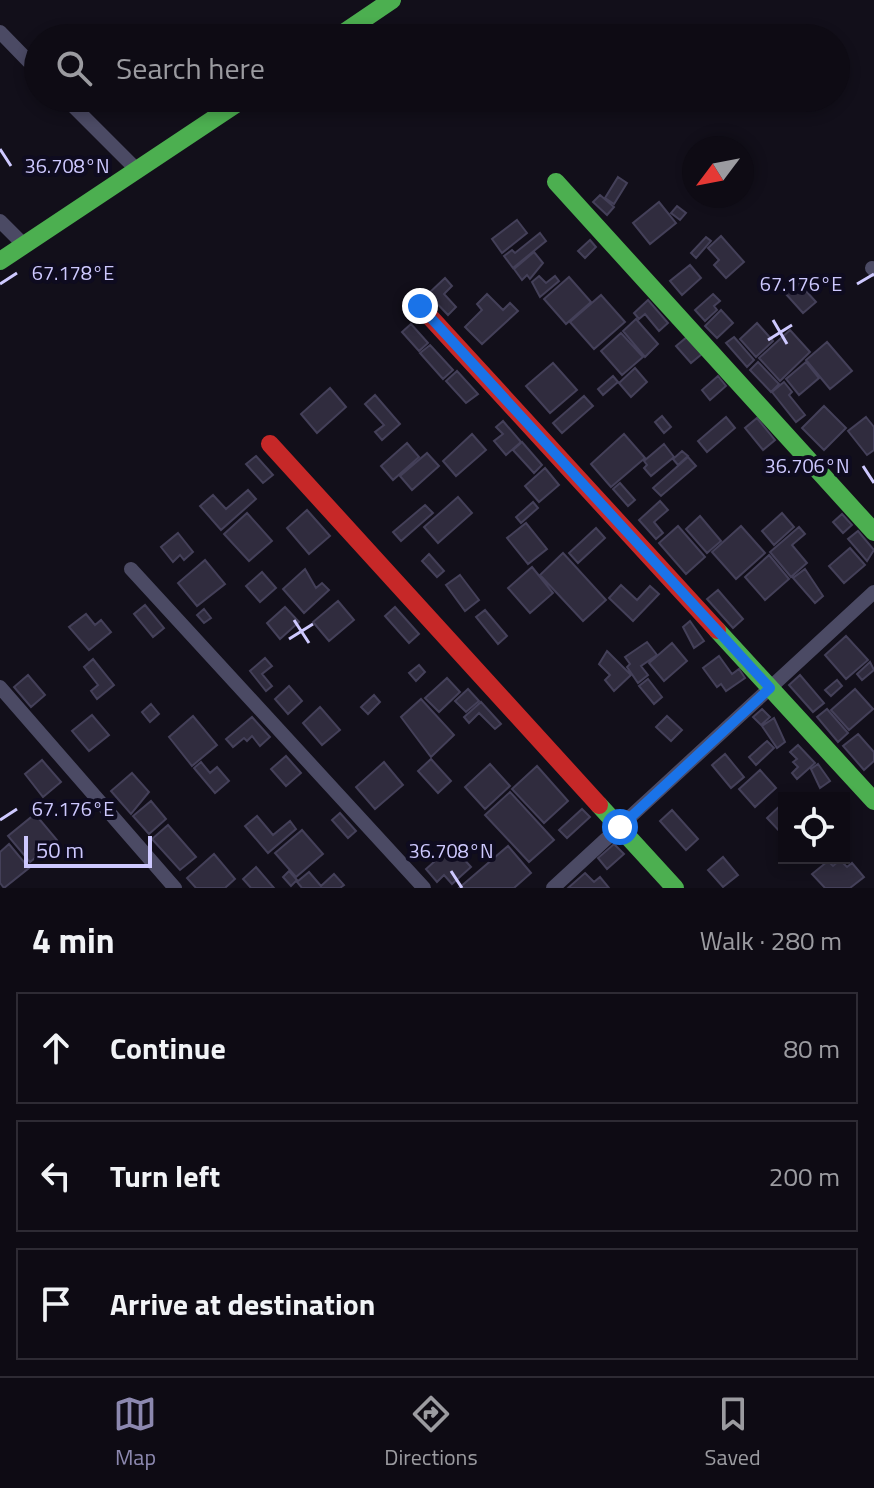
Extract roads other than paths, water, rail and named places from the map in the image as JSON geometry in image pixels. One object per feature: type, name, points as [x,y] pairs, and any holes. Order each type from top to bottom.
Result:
[{"type":"street","points":[[357,24],[392,0]]},
{"type":"street","points":[[0,32],[24,57]]},
{"type":"street","points":[[79,112],[137,170]]},
{"type":"street","points":[[0,261],[224,112]]},
{"type":"street","points":[[556,182],[874,532]]},
{"type":"street","points":[[0,221],[24,245]]},
{"type":"street","points":[[420,306],[874,801]]},
{"type":"street","points":[[270,444],[675,888]]},
{"type":"street","points":[[131,569],[424,888]]},
{"type":"street","points":[[553,888],[874,592]]},
{"type":"street","points":[[0,687],[175,888]]}]
